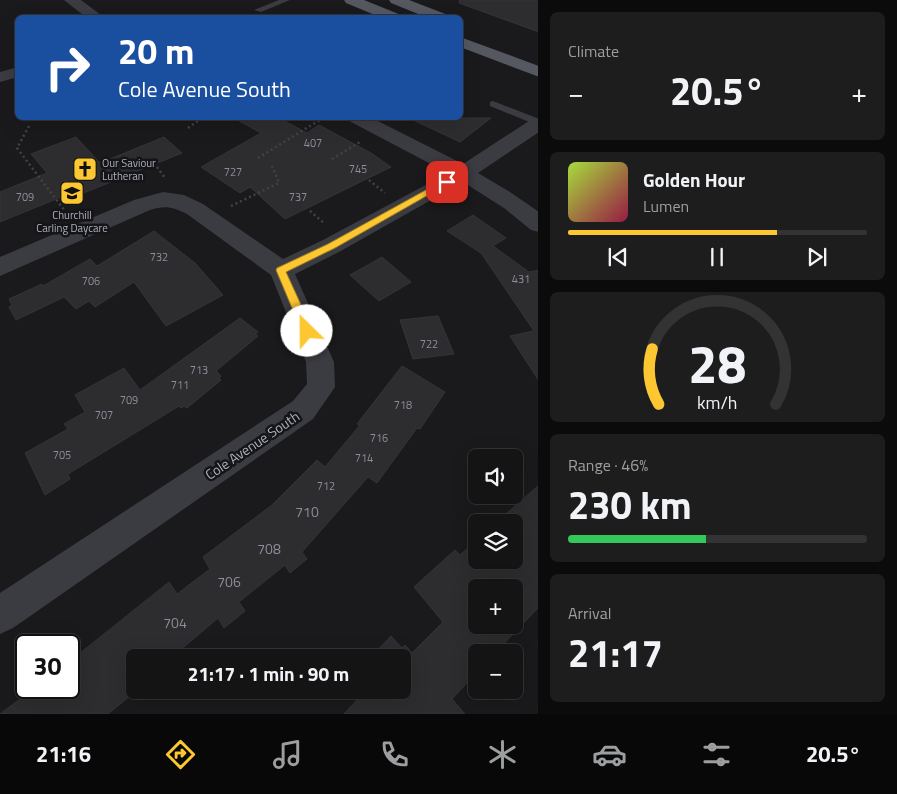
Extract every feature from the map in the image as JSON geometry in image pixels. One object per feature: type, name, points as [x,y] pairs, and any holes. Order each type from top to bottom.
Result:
[{"type":"main road","points":[[351,0],[388,15]]},
{"type":"main road","points":[[396,0],[436,15]]},
{"type":"main road","points":[[463,43],[538,72]]},
{"type":"street","points":[[71,0],[94,15]]},
{"type":"street","points":[[0,77],[15,73]]},
{"type":"street","points":[[362,120],[428,152],[497,192],[520,208],[538,226]]},
{"type":"street","points":[[0,267],[142,205],[164,200],[176,200],[195,209],[281,270],[331,246],[463,173],[538,123]]},
{"type":"street","name":"Cole Avenue South","points":[[0,615],[303,410],[309,403],[321,387],[320,362],[281,270]]},
{"type":"lane","points":[[258,10],[286,0]]},
{"type":"lane","points":[[493,104],[538,123]]},
{"type":"path","points":[[188,128],[199,120]]},
{"type":"path","points":[[258,158],[320,120]]},
{"type":"path","points":[[29,126],[17,148],[68,214]]},
{"type":"path","points":[[332,158],[365,139]]},
{"type":"path","points":[[228,208],[279,183],[272,166]]},
{"type":"path","points":[[157,167],[165,178],[166,186]]},
{"type":"path","points":[[370,180],[387,195]]},
{"type":"path","points":[[310,211],[328,226]]},
{"type":"building","points":[[460,0],[538,0],[538,32],[459,3]]},
{"type":"building","points":[[491,118],[460,142],[413,120]]},
{"type":"building","points":[[238,120],[283,120],[307,133],[319,125],[371,153],[391,167],[285,219],[250,187],[240,193],[201,167],[261,133]]},
{"type":"building","points":[[76,137],[100,163],[164,137],[182,153],[69,199],[66,195],[0,222],[0,192],[47,173],[31,154]]},
{"type":"building","points":[[473,215],[506,238],[493,246],[529,272],[538,270],[538,379],[510,336],[534,331],[481,253],[447,231]]},
{"type":"building","points":[[154,231],[195,263],[223,295],[166,326],[134,282],[95,307],[89,301],[76,309],[64,297],[16,320],[9,307],[12,305],[9,299],[42,284],[43,286],[90,259],[97,266]]},
{"type":"building","points":[[382,257],[411,282],[379,301],[350,275]]},
{"type":"building","points":[[438,316],[454,354],[413,359],[400,320]]},
{"type":"building","points":[[240,318],[258,332],[255,334],[258,336],[216,371],[221,376],[219,378],[221,380],[187,408],[179,406],[68,474],[70,479],[45,495],[25,453],[68,429],[64,424],[85,412],[75,395],[124,368],[140,390]]},
{"type":"building","points":[[402,366],[445,392],[420,429],[417,428],[377,483],[368,477],[302,552],[307,559],[290,573],[285,565],[239,602],[245,611],[224,628],[218,618],[182,649],[126,649],[126,699],[108,714],[0,714],[20,699],[80,699],[80,653],[169,582],[177,594],[210,569],[203,557],[272,505],[317,460],[325,467],[360,425],[357,424]]},
{"type":"building","points":[[538,486],[538,608],[523,624],[523,579],[468,579],[468,634],[513,634],[504,644],[468,644],[468,682],[452,699],[465,714],[344,714],[358,699],[411,699],[411,652],[412,653],[443,622],[414,587],[455,550],[460,555],[468,548],[468,569],[523,569],[523,514],[506,514],[517,504],[523,504],[523,499]]},
{"type":"building","points":[[391,636],[402,648],[405,645],[408,649],[379,649]]},
{"type":"place","name":"Our Saviour Lutheran","points":[[85,169]]},
{"type":"place","name":"Churchill Carling Daycare","points":[[72,193]]},
{"type":"route","points":[[307,331],[281,270],[331,246],[447,182]]}]
